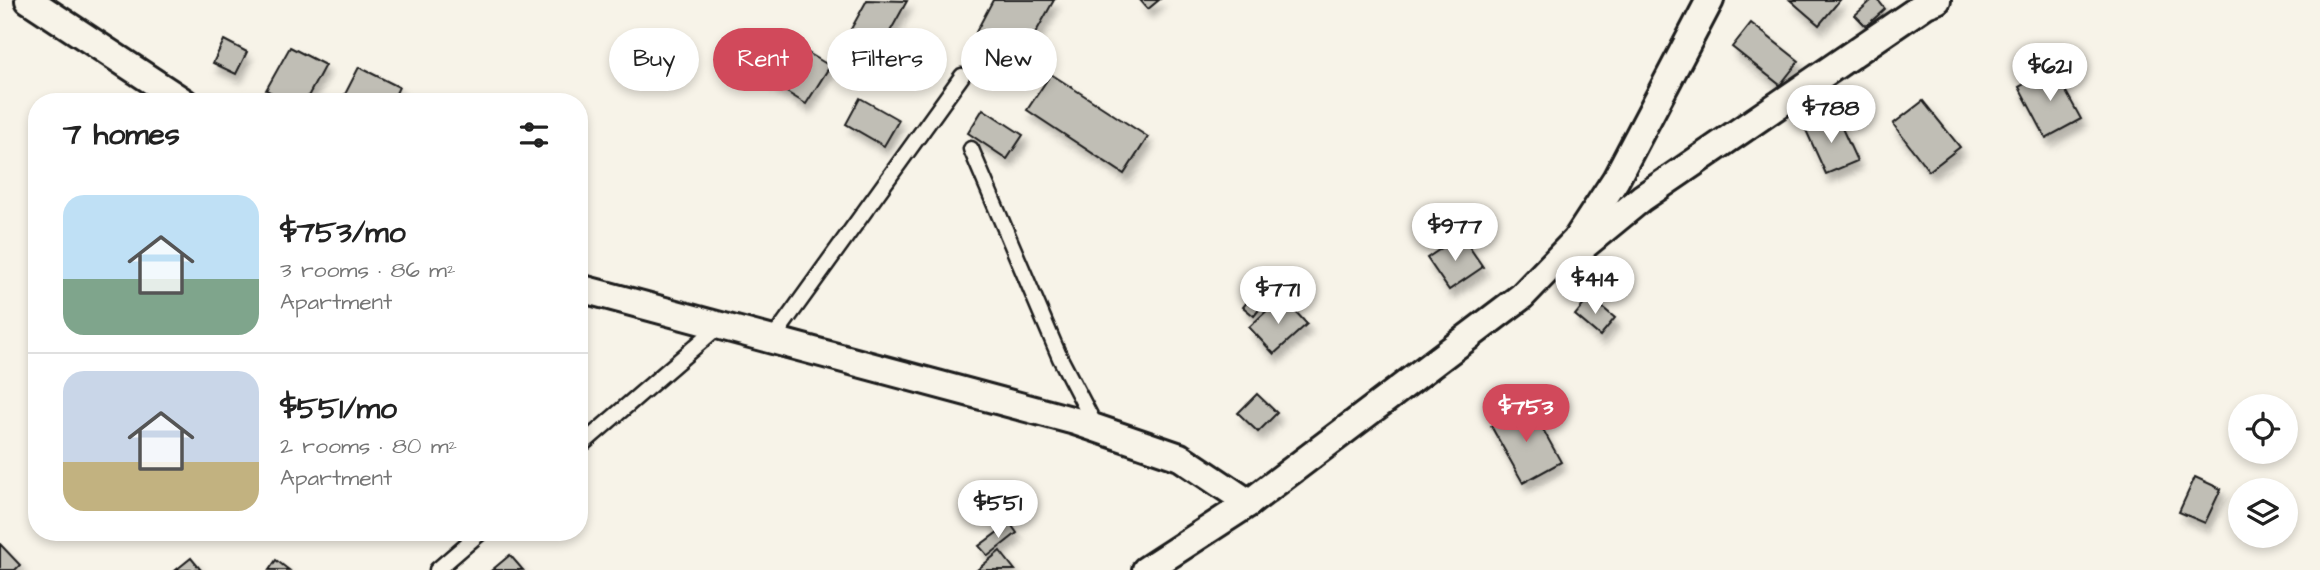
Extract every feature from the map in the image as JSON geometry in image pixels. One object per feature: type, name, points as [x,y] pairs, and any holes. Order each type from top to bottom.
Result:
[{"type":"street","points":[[29,0],[170,93]]},
{"type":"street","points":[[1522,296],[1576,240],[1616,179],[1710,0]]},
{"type":"street","points":[[1146,570],[1249,503],[1522,296],[1642,198],[1926,4],[1937,0]]},
{"type":"street","points":[[1616,179],[1642,198]]},
{"type":"street","points":[[588,290],[1097,428],[1180,457],[1249,503]]},
{"type":"lane","points":[[772,340],[961,77]]},
{"type":"lane","points":[[971,149],[1060,358],[1097,428]]},
{"type":"lane","points":[[588,439],[719,326]]},
{"type":"lane","points":[[438,570],[471,541]]},
{"type":"building","points":[[867,0],[907,1],[892,28],[852,28]]},
{"type":"building","points":[[993,0],[1054,0],[1038,28],[978,28]]},
{"type":"building","points":[[1140,0],[1159,0],[1148,9]]},
{"type":"building","points":[[1790,0],[1840,0],[1819,25]]},
{"type":"building","points":[[1872,0],[1878,0],[1885,9],[1866,26],[1855,15]]},
{"type":"building","points":[[1751,23],[1799,61],[1780,85],[1732,47]]},
{"type":"building","points":[[224,40],[247,52],[236,74],[213,63]]},
{"type":"building","points":[[290,47],[325,65],[310,93],[272,93],[266,90]]},
{"type":"building","points":[[813,56],[827,64],[827,71],[806,104],[785,91],[813,91]]},
{"type":"building","points":[[359,67],[399,87],[396,93],[346,93]]},
{"type":"building","points":[[2053,68],[2081,119],[2046,138],[2019,87]]},
{"type":"building","points":[[1057,78],[1148,137],[1124,174],[1027,110],[1040,91],[1057,91]]},
{"type":"building","points":[[860,98],[899,120],[884,146],[846,124]]},
{"type":"building","points":[[1923,101],[1960,147],[1929,171],[1893,124]]},
{"type":"building","points":[[983,109],[1023,135],[1007,159],[968,133]]},
{"type":"building","points":[[1836,115],[1857,161],[1826,174],[1805,128]]},
{"type":"building","points":[[1461,235],[1483,267],[1449,290],[1427,258]]},
{"type":"building","points":[[1268,276],[1279,285],[1254,316],[1243,307]]},
{"type":"building","points":[[1282,297],[1307,324],[1274,354],[1249,327]]},
{"type":"building","points":[[1590,297],[1615,318],[1600,336],[1575,315]]},
{"type":"building","points":[[1257,394],[1277,413],[1258,432],[1238,413]]},
{"type":"building","points":[[1529,404],[1561,462],[1523,483],[1491,426]]},
{"type":"building","points":[[2195,477],[2221,489],[2205,523],[2179,512]]},
{"type":"building","points":[[1010,523],[1017,533],[988,556],[979,546]]},
{"type":"building","points":[[0,544],[20,565],[15,570],[0,570]]},
{"type":"building","points":[[1000,551],[1015,570],[977,570]]},
{"type":"building","points":[[510,555],[523,570],[492,570]]},
{"type":"building","points":[[191,558],[201,570],[176,570]]},
{"type":"building","points":[[276,560],[289,570],[269,570]]}]
